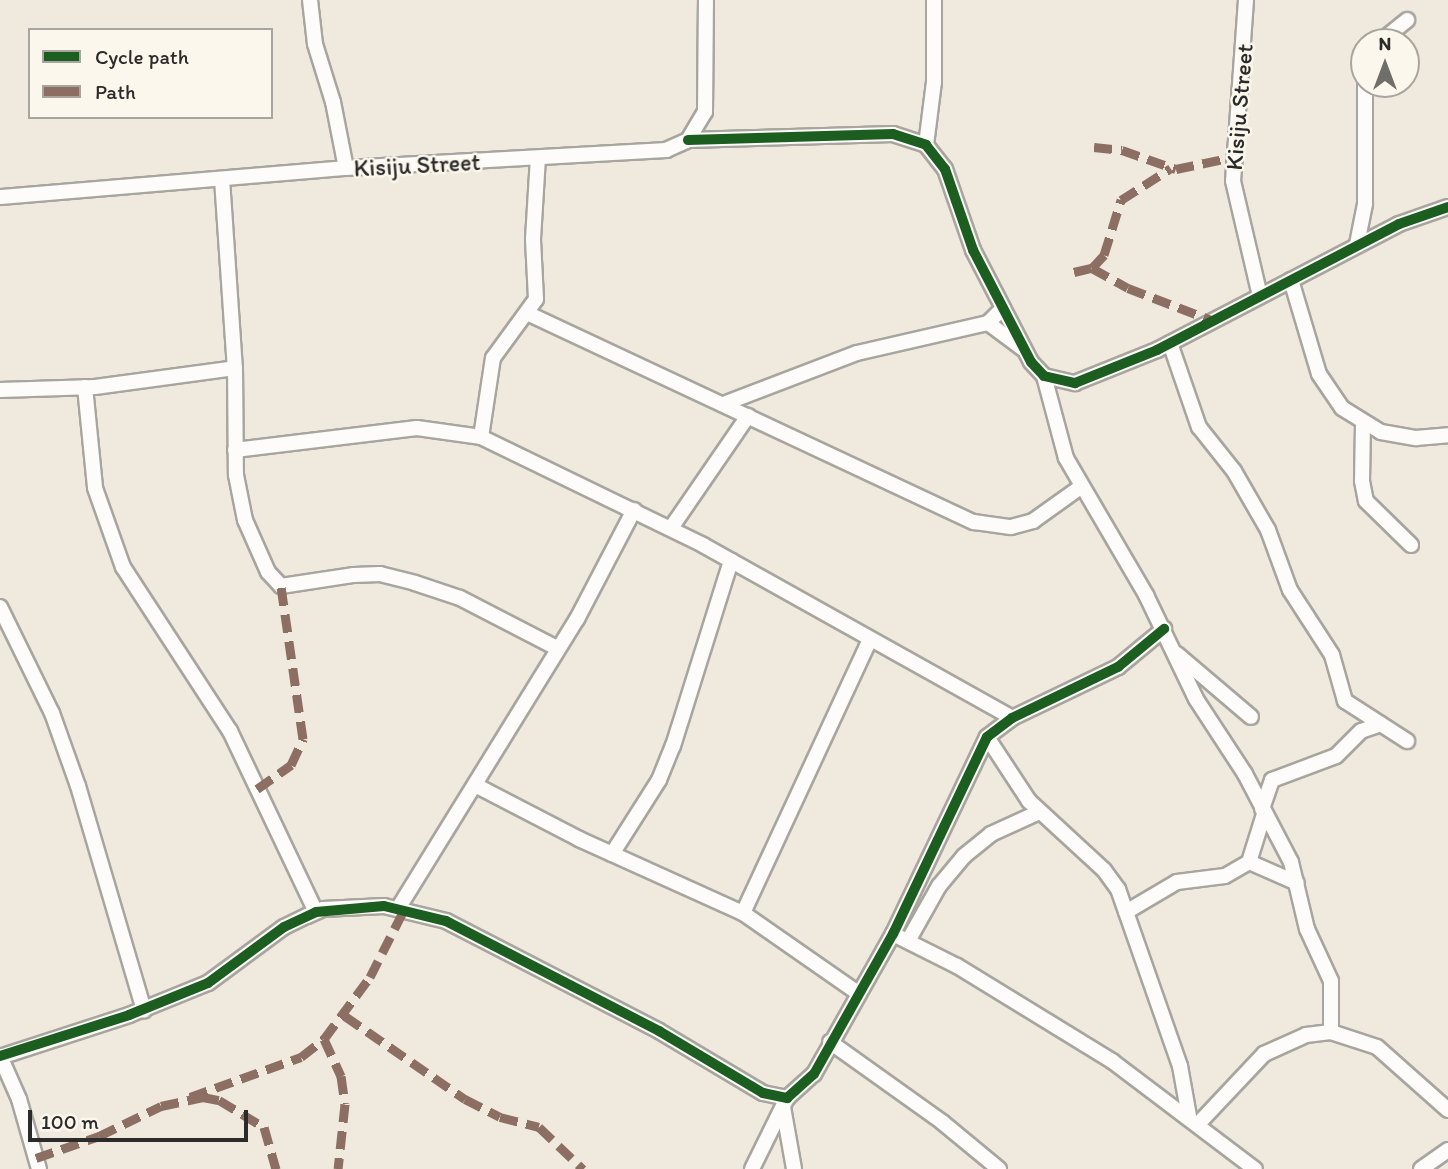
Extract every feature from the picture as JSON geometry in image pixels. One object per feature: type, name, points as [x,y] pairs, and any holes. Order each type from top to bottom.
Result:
[{"type":"street","points":[[310,0],[315,44],[333,102],[346,168]]},
{"type":"street","points":[[688,139],[705,112],[706,0]]},
{"type":"street","points":[[934,0],[934,82],[926,145],[945,169],[973,250],[1024,350],[1044,376],[1059,440],[1082,486],[1164,629],[1196,699],[1263,812],[1297,883],[1307,929],[1332,981],[1332,1032]]},
{"type":"street","name":"Kisiju Street","points":[[1246,0],[1233,181],[1260,296]]},
{"type":"street","points":[[1397,28],[1407,20]]},
{"type":"street","points":[[1357,244],[1365,212],[1365,98]]},
{"type":"street","name":"Kisiju Street","points":[[0,197],[346,168],[666,150],[688,139],[893,134],[926,145]]},
{"type":"street","points":[[481,437],[493,358],[502,341],[529,314],[536,299],[533,239],[538,159]]},
{"type":"street","points":[[222,179],[235,368],[235,450],[245,520],[256,551],[281,586],[380,574],[460,598],[557,648]]},
{"type":"street","points":[[1044,376],[1075,383],[1170,343],[1357,244],[1448,207]]},
{"type":"street","points":[[1292,280],[1319,374],[1342,408],[1363,424],[1402,437],[1448,435]]},
{"type":"street","points":[[726,403],[857,354],[988,323],[1003,308]]},
{"type":"street","points":[[529,314],[991,527],[1032,521],[1082,486]]},
{"type":"street","points":[[988,323],[1024,350]]},
{"type":"street","points":[[1170,343],[1199,427],[1234,471],[1268,530],[1290,590],[1332,655],[1345,701],[1407,741]]},
{"type":"street","points":[[0,390],[85,387],[235,368]]},
{"type":"street","points":[[85,387],[94,488],[118,556],[132,587],[230,731],[316,912]]},
{"type":"street","points":[[671,528],[748,416]]},
{"type":"street","points":[[1363,424],[1362,481],[1366,501],[1410,545]]},
{"type":"street","points":[[235,450],[417,428],[481,437],[671,528],[1012,718]]},
{"type":"street","points":[[399,907],[557,648],[634,510]]},
{"type":"street","points":[[612,854],[659,779],[673,746],[731,561]]},
{"type":"street","points":[[0,607],[52,713],[78,786],[144,1010]]},
{"type":"street","points":[[752,1169],[785,1102],[814,1074],[893,934],[987,737],[1012,718],[1092,682],[1164,629]]},
{"type":"street","points":[[743,913],[870,640]]},
{"type":"street","points":[[1175,654],[1251,718]]},
{"type":"street","points":[[1126,912],[1177,883],[1225,876],[1249,862],[1272,780],[1336,756],[1361,731],[1381,724]]},
{"type":"street","points":[[987,737],[1007,774],[1039,812],[1104,870],[1118,889],[1180,1066],[1194,1119]]},
{"type":"street","points":[[475,785],[612,854],[743,913],[858,993]]},
{"type":"street","points":[[908,941],[939,886],[964,856],[991,834],[1039,812]]},
{"type":"street","points":[[1249,862],[1297,883]]},
{"type":"street","points":[[39,1169],[19,1099],[0,1057],[144,1010],[231,971],[284,927],[316,912],[399,907],[426,913],[484,939],[670,1038],[763,1093],[785,1102]]},
{"type":"street","points":[[893,934],[1112,1061],[1194,1119],[1255,1169]]},
{"type":"street","points":[[1194,1119],[1264,1054],[1306,1035],[1332,1032],[1377,1047],[1448,1110]]},
{"type":"street","points":[[830,1042],[942,1122],[999,1169]]},
{"type":"street","points":[[785,1102],[794,1169]]},
{"type":"street","points":[[1421,1169],[1448,1150]]},
{"type":"marked path","points":[[1094,147],[1122,150],[1176,169],[1233,157]]},
{"type":"marked path","points":[[1074,272],[1092,268],[1104,255],[1121,200],[1171,168]]},
{"type":"marked path","points":[[1092,268],[1128,288],[1214,321]]},
{"type":"marked path","points":[[257,789],[291,765],[303,739],[281,586]]},
{"type":"marked path","points":[[190,1097],[301,1057],[324,1039],[370,977],[405,908]]},
{"type":"marked path","points":[[345,1016],[465,1099],[500,1117],[539,1127],[583,1169]]},
{"type":"marked path","points":[[324,1039],[341,1076],[345,1104],[338,1169]]},
{"type":"marked path","points":[[36,1158],[99,1136],[161,1106],[203,1097],[219,1100],[264,1127],[276,1169]]},
{"type":"cycle path","points":[[688,140],[893,134],[926,145],[945,169],[973,250],[1031,362],[1044,376],[1075,383],[1157,350],[1399,224],[1448,207]]},
{"type":"cycle path","points":[[0,1056],[129,1015],[208,983],[284,927],[316,912],[384,906],[446,921],[659,1031],[763,1093],[787,1098],[814,1074],[893,934],[987,737],[1012,718],[1118,667],[1164,629]]}]
